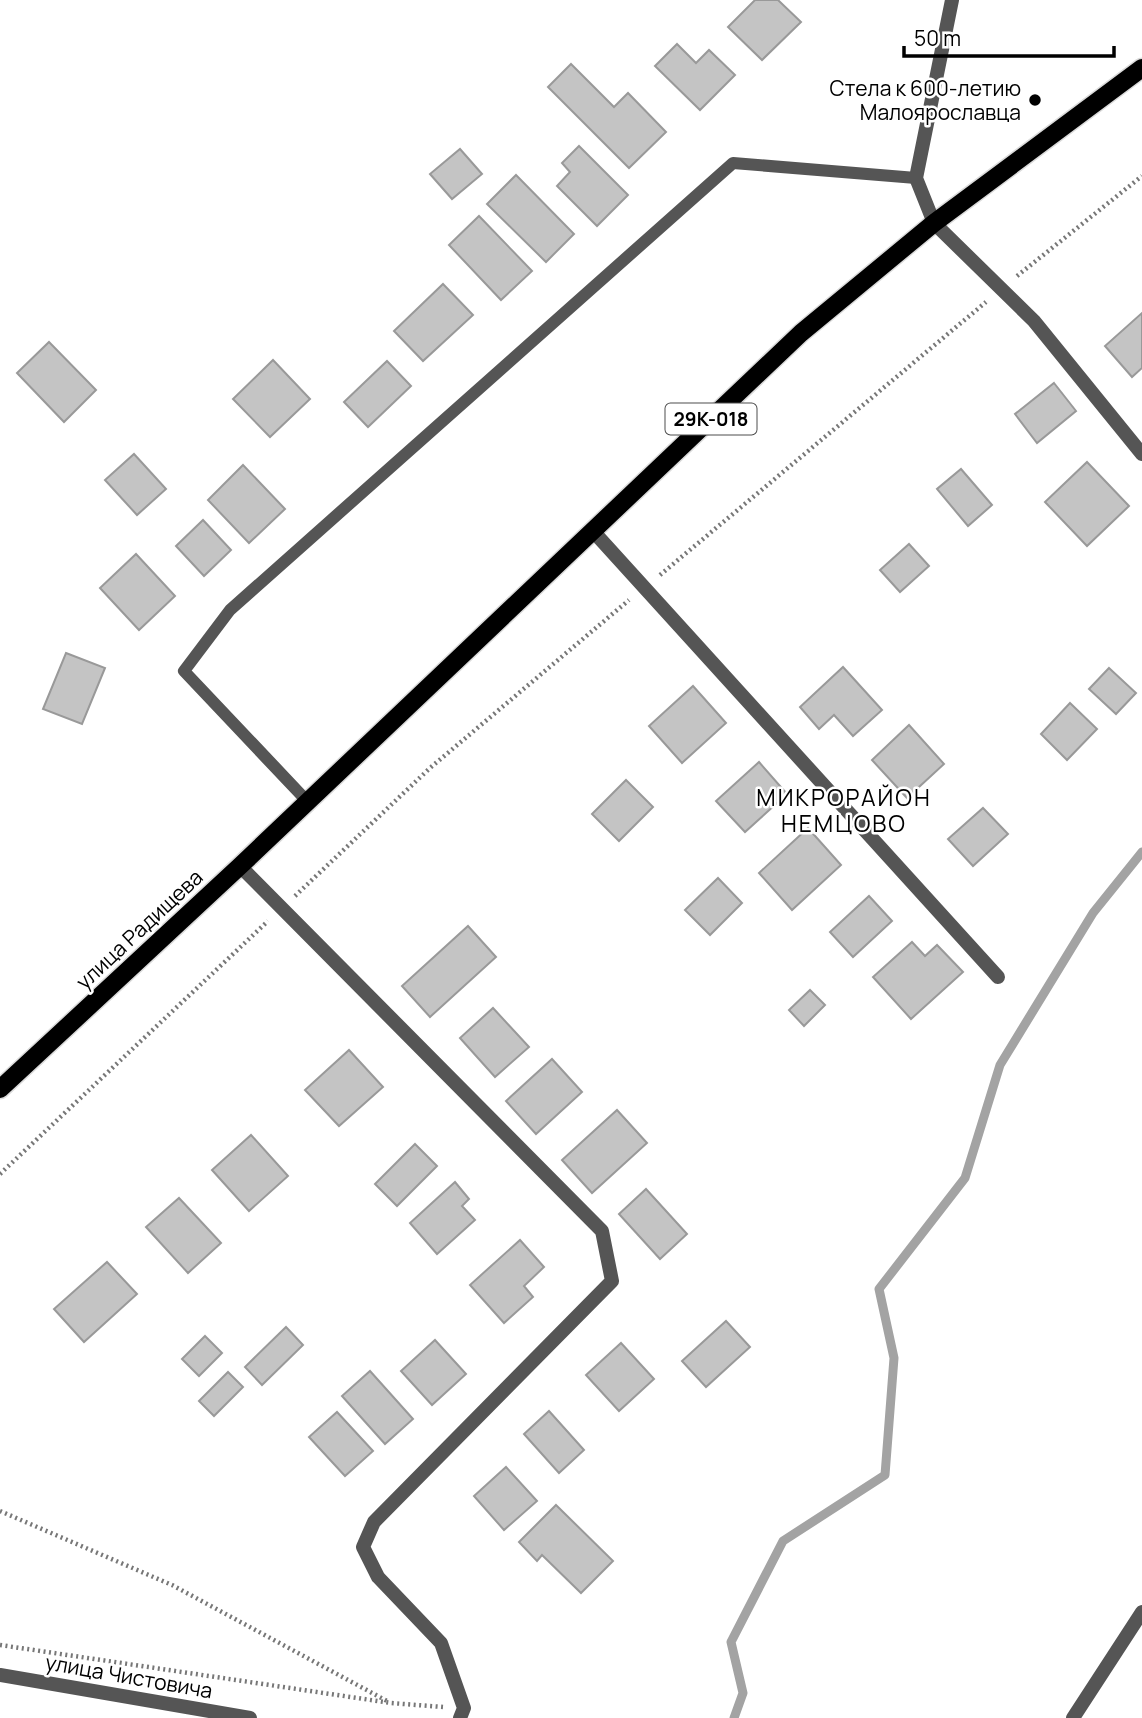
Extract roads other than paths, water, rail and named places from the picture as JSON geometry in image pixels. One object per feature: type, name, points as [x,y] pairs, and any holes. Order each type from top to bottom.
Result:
[{"type":"main road","name":"29К-018","points":[[306,800],[801,333],[934,223],[1142,68]]},
{"type":"main road","name":"улица Радищева","points":[[3,1079],[240,866],[306,800]]},
{"type":"street","points":[[952,0],[916,178],[934,223],[1034,321],[1142,454]]},
{"type":"street","points":[[593,531],[646,586],[998,977]]},
{"type":"street","points":[[240,866],[601,1231],[612,1280],[374,1522],[363,1547],[377,1577],[441,1643],[462,1713]]},
{"type":"street","points":[[1073,1718],[1142,1612]]},
{"type":"street","name":"улица Чистовича","points":[[0,1675],[250,1718]]},
{"type":"lane","points":[[306,800],[184,671],[230,610],[733,163],[916,178]]},
{"type":"waterway","points":[[734,1718],[743,1693],[731,1642],[783,1541],[885,1475],[894,1358],[879,1289],[965,1178],[1000,1065],[1093,913],[1142,852]]},
{"type":"place","name":"Стела к 600-летию Малоярославца","points":[[1035,100]]},
{"type":"district","name":"МИКРОРАЙОН НЕМЦОВО","points":[[844,810]]}]
